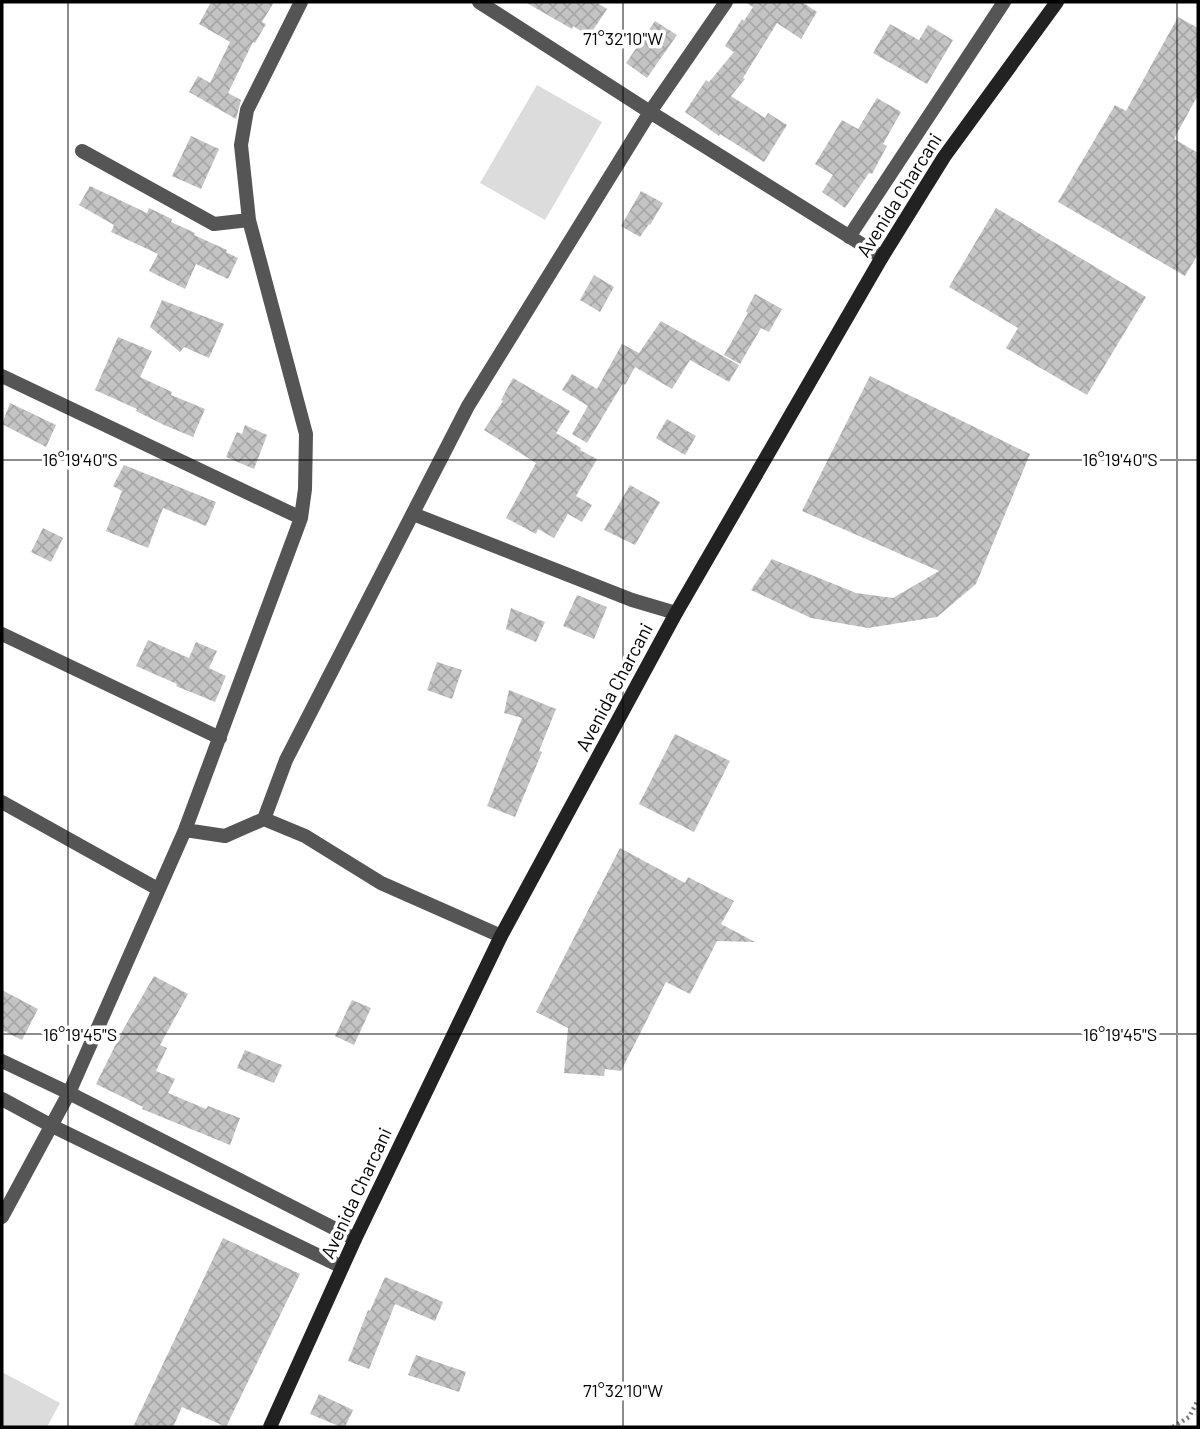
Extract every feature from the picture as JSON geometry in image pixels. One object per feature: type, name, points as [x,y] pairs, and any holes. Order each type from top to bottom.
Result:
[{"type":"main road","name":"Avenida Charcani","points":[[270,1427],[355,1239],[501,936],[676,613],[882,257],[944,157],[1057,2]]},
{"type":"street","points":[[2,1217],[69,1093],[185,830],[301,518],[305,489],[306,434],[249,220],[242,145],[247,110],[301,2]]},
{"type":"street","points":[[479,2],[882,257]]},
{"type":"street","points":[[185,830],[225,836],[264,819],[286,760],[468,406],[650,112],[726,2]]},
{"type":"street","points":[[849,237],[1004,2]]},
{"type":"street","points":[[82,151],[214,224],[249,220]]},
{"type":"street","points":[[2,376],[301,518]]},
{"type":"street","points":[[413,514],[632,600],[676,613]]},
{"type":"street","points":[[2,634],[220,738]]},
{"type":"street","points":[[2,802],[158,889]]},
{"type":"street","points":[[264,819],[305,836],[381,883],[501,936]]},
{"type":"street","points":[[2,1061],[355,1239]]},
{"type":"street","points":[[2,1099],[342,1267]]},
{"type":"path","points":[[1173,1427],[1189,1418],[1198,1400]]},
{"type":"shaded area","points":[[537,85],[602,122],[545,220],[480,183]]},
{"type":"shaded area","points":[[2,1372],[60,1403],[47,1427],[2,1427]]},
{"type":"building","points":[[211,2],[274,2],[262,22],[266,24],[255,43],[253,42],[228,93],[241,100],[236,119],[189,92],[198,76],[210,83],[230,42],[199,24]]},
{"type":"building","points":[[525,2],[596,2],[607,9],[589,36]]},
{"type":"building","points":[[745,2],[802,2],[817,12],[801,39],[777,23],[743,78],[745,79],[731,96],[765,118],[768,113],[787,125],[764,162],[685,112],[706,80],[709,82],[734,52],[725,46],[753,7]]},
{"type":"building","points":[[1178,17],[1198,28],[1198,95],[1174,139],[1198,153],[1198,254],[1185,276],[1058,202],[1115,105],[1126,111]]},
{"type":"building","points":[[655,21],[677,35],[647,78],[626,63]]},
{"type":"building","points":[[890,24],[919,40],[928,25],[953,40],[927,84],[873,53]]},
{"type":"building","points":[[877,98],[901,112],[883,144],[887,146],[872,174],[869,173],[845,208],[822,192],[833,175],[815,164],[842,120],[858,129]]},
{"type":"building","points":[[191,136],[219,149],[201,189],[172,176]]},
{"type":"building","points":[[90,186],[147,213],[149,208],[172,219],[171,222],[195,233],[194,235],[227,250],[226,252],[238,258],[228,279],[196,264],[185,289],[149,271],[158,254],[111,232],[114,225],[79,205]]},
{"type":"building","points":[[641,191],[663,203],[640,237],[621,226]]},
{"type":"building","points":[[996,208],[1146,297],[1087,395],[1006,348],[1018,328],[949,287]]},
{"type":"building","points":[[594,275],[614,287],[600,312],[580,300]]},
{"type":"building","points":[[755,294],[782,309],[769,332],[761,328],[740,364],[724,355],[748,313],[746,311]]},
{"type":"building","points":[[162,300],[224,324],[209,358],[184,347],[180,352],[150,327]]},
{"type":"building","points":[[661,321],[739,365],[729,382],[690,360],[672,389],[635,367],[587,443],[572,434],[588,406],[562,390],[572,374],[597,389],[622,344],[639,353]]},
{"type":"building","points":[[118,337],[152,351],[140,377],[172,392],[171,395],[205,409],[193,437],[95,390]]},
{"type":"building","points":[[870,376],[1030,454],[976,584],[937,617],[868,628],[811,618],[751,590],[772,559],[856,593],[893,598],[939,571],[802,511]]},
{"type":"building","points":[[513,378],[570,411],[556,433],[597,459],[576,496],[592,505],[582,522],[568,514],[554,538],[538,529],[536,534],[506,518],[536,463],[484,430],[503,401],[501,400]]},
{"type":"building","points":[[10,403],[56,425],[46,447],[2,424]]},
{"type":"building","points":[[667,419],[696,436],[685,455],[656,438]]},
{"type":"building","points":[[245,425],[267,435],[254,469],[226,457],[237,432],[242,434]]},
{"type":"building","points":[[124,465],[216,502],[206,526],[163,508],[148,548],[106,531],[122,491],[113,486]]},
{"type":"building","points":[[630,485],[660,502],[635,545],[604,530]]},
{"type":"building","points":[[43,528],[63,538],[51,562],[31,552]]},
{"type":"building","points":[[577,595],[607,607],[594,639],[563,626]]},
{"type":"building","points":[[511,608],[545,622],[536,642],[506,629]]},
{"type":"building","points":[[148,640],[189,658],[196,642],[217,651],[209,668],[226,676],[215,702],[136,666]]},
{"type":"building","points":[[437,662],[462,670],[452,699],[427,690]]},
{"type":"building","points":[[509,690],[556,709],[539,751],[542,752],[515,817],[487,806],[522,718],[504,713]]},
{"type":"building","points":[[675,734],[730,761],[694,832],[639,804]]},
{"type":"building","points":[[620,848],[685,883],[688,877],[734,901],[721,924],[755,942],[717,941],[690,994],[666,982],[621,1071],[605,1069],[604,1076],[564,1073],[568,1028],[536,1012]]},
{"type":"building","points":[[154,976],[188,994],[160,1045],[167,1048],[156,1071],[175,1079],[168,1093],[206,1109],[208,1106],[240,1118],[230,1145],[142,1109],[143,1107],[96,1084]]},
{"type":"building","points":[[2,990],[38,1009],[22,1040],[2,1030]]},
{"type":"building","points":[[352,1000],[371,1008],[354,1045],[335,1036]]},
{"type":"building","points":[[245,1050],[282,1065],[274,1083],[237,1068]]},
{"type":"building","points":[[223,1238],[300,1274],[226,1427],[182,1407],[173,1427],[133,1427]]},
{"type":"building","points":[[385,1277],[443,1302],[435,1321],[395,1304],[369,1369],[348,1361],[368,1310],[370,1311]]},
{"type":"building","points":[[416,1355],[466,1372],[459,1392],[408,1375]]},
{"type":"building","points":[[319,1394],[353,1410],[345,1427],[310,1414]]}]
